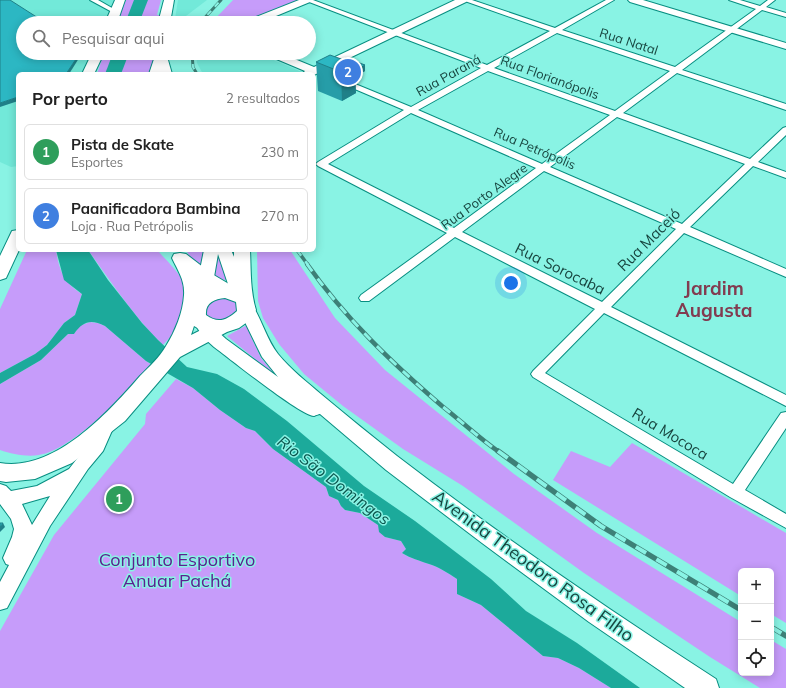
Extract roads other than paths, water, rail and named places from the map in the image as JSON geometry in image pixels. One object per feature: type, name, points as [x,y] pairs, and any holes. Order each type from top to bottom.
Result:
[{"type":"main road","points":[[115,16],[120,0]]},
{"type":"main road","points":[[166,16],[169,0]]},
{"type":"main road","points":[[267,16],[307,0]]},
{"type":"main road","points":[[311,72],[464,0]]},
{"type":"main road","points":[[633,0],[786,46]]},
{"type":"main road","points":[[89,72],[95,60]]},
{"type":"main road","points":[[156,72],[158,60]]},
{"type":"main road","points":[[162,60],[165,72]]},
{"type":"main road","name":"Rua Petrópolis","points":[[286,60],[311,72]]},
{"type":"main road","points":[[0,274],[16,239]]},
{"type":"main road","points":[[211,252],[202,300],[197,311],[197,317],[211,328]]},
{"type":"main road","name":"Avenida Theodoro Rosa Filho","points":[[225,252],[234,275],[240,299],[255,324],[260,339],[276,363],[286,374],[362,441]]},
{"type":"main road","points":[[0,472],[6,473],[35,470],[48,465],[81,445],[112,420],[174,352],[211,328],[231,325],[239,321],[242,252]]},
{"type":"main road","points":[[175,254],[206,278],[240,299]]},
{"type":"main road","points":[[174,352],[186,326],[192,300],[191,277],[175,254]]},
{"type":"main road","points":[[202,300],[216,293],[240,299]]},
{"type":"main road","name":"Avenida Theodoro Rosa Filho","points":[[211,328],[220,343],[285,391],[362,441],[489,537],[707,688]]},
{"type":"street","points":[[93,0],[116,12]]},
{"type":"street","name":"Rua Florianópolis","points":[[307,0],[488,68],[786,175]]},
{"type":"street","name":"Rua Natal","points":[[464,0],[786,107]]},
{"type":"street","name":"Rua Paraná","points":[[321,164],[411,110],[611,0]]},
{"type":"street","points":[[732,0],[786,15]]},
{"type":"street","name":"Rua Porto Alegre","points":[[365,298],[772,0]]},
{"type":"street","name":"Rua Petrópolis","points":[[316,73],[329,77],[411,110],[786,273]]},
{"type":"street","name":"Rua Maceió","points":[[537,374],[683,228],[786,130]]},
{"type":"street","name":"Rua Sorocaba","points":[[321,164],[786,401]]},
{"type":"street","name":"Rua Mococa","points":[[537,374],[786,522]]},
{"type":"street","points":[[736,493],[786,417]]},
{"type":"street","points":[[0,601],[44,520],[82,464],[97,446],[112,420]]},
{"type":"street","points":[[3,495],[21,498],[50,489],[69,476],[82,464]]},
{"type":"street","points":[[0,582],[19,548],[23,534],[23,521],[19,513],[3,495]]},
{"type":"water","points":[[57,252],[89,252],[108,280],[142,323],[187,367],[217,374],[244,389],[287,421],[364,486],[415,521],[491,579],[526,611],[577,643],[640,688],[611,688],[579,668],[558,658],[543,656],[481,605],[457,594],[457,579],[447,572],[402,553],[406,549],[401,541],[385,537],[379,532],[378,525],[360,513],[345,510],[338,500],[329,496],[326,487],[273,449],[255,431],[246,428],[220,410],[193,388],[146,361],[105,326],[96,322],[88,322],[84,324],[74,334],[68,334],[41,360],[0,384],[0,373],[35,354],[47,345],[64,323],[75,315],[82,294],[64,280]]},
{"type":"waterway","name":"Rio São Domingos","points":[[135,16],[141,0]]},
{"type":"waterway","name":"Rio São Domingos","points":[[114,72],[118,60]]},
{"type":"railway","points":[[206,16],[221,0]]},
{"type":"railway","points":[[192,60],[193,67],[196,72]]},
{"type":"railway","points":[[298,252],[308,265]]},
{"type":"railway","points":[[307,264],[337,303],[387,356],[442,406],[499,452]]},
{"type":"railway","points":[[498,451],[601,526],[738,608]]},
{"type":"railway","points":[[774,629],[786,636]]},
{"type":"place","name":"Paanificadora Bambina","points":[[348,72]]},
{"type":"place","name":"Pista de Skate","points":[[119,499]]},
{"type":"district","name":"Jardim Augusta","points":[[714,299]]},
{"type":"park label","name":"Conjunto Esportivo Anuar Pachá","points":[[177,570]]}]
